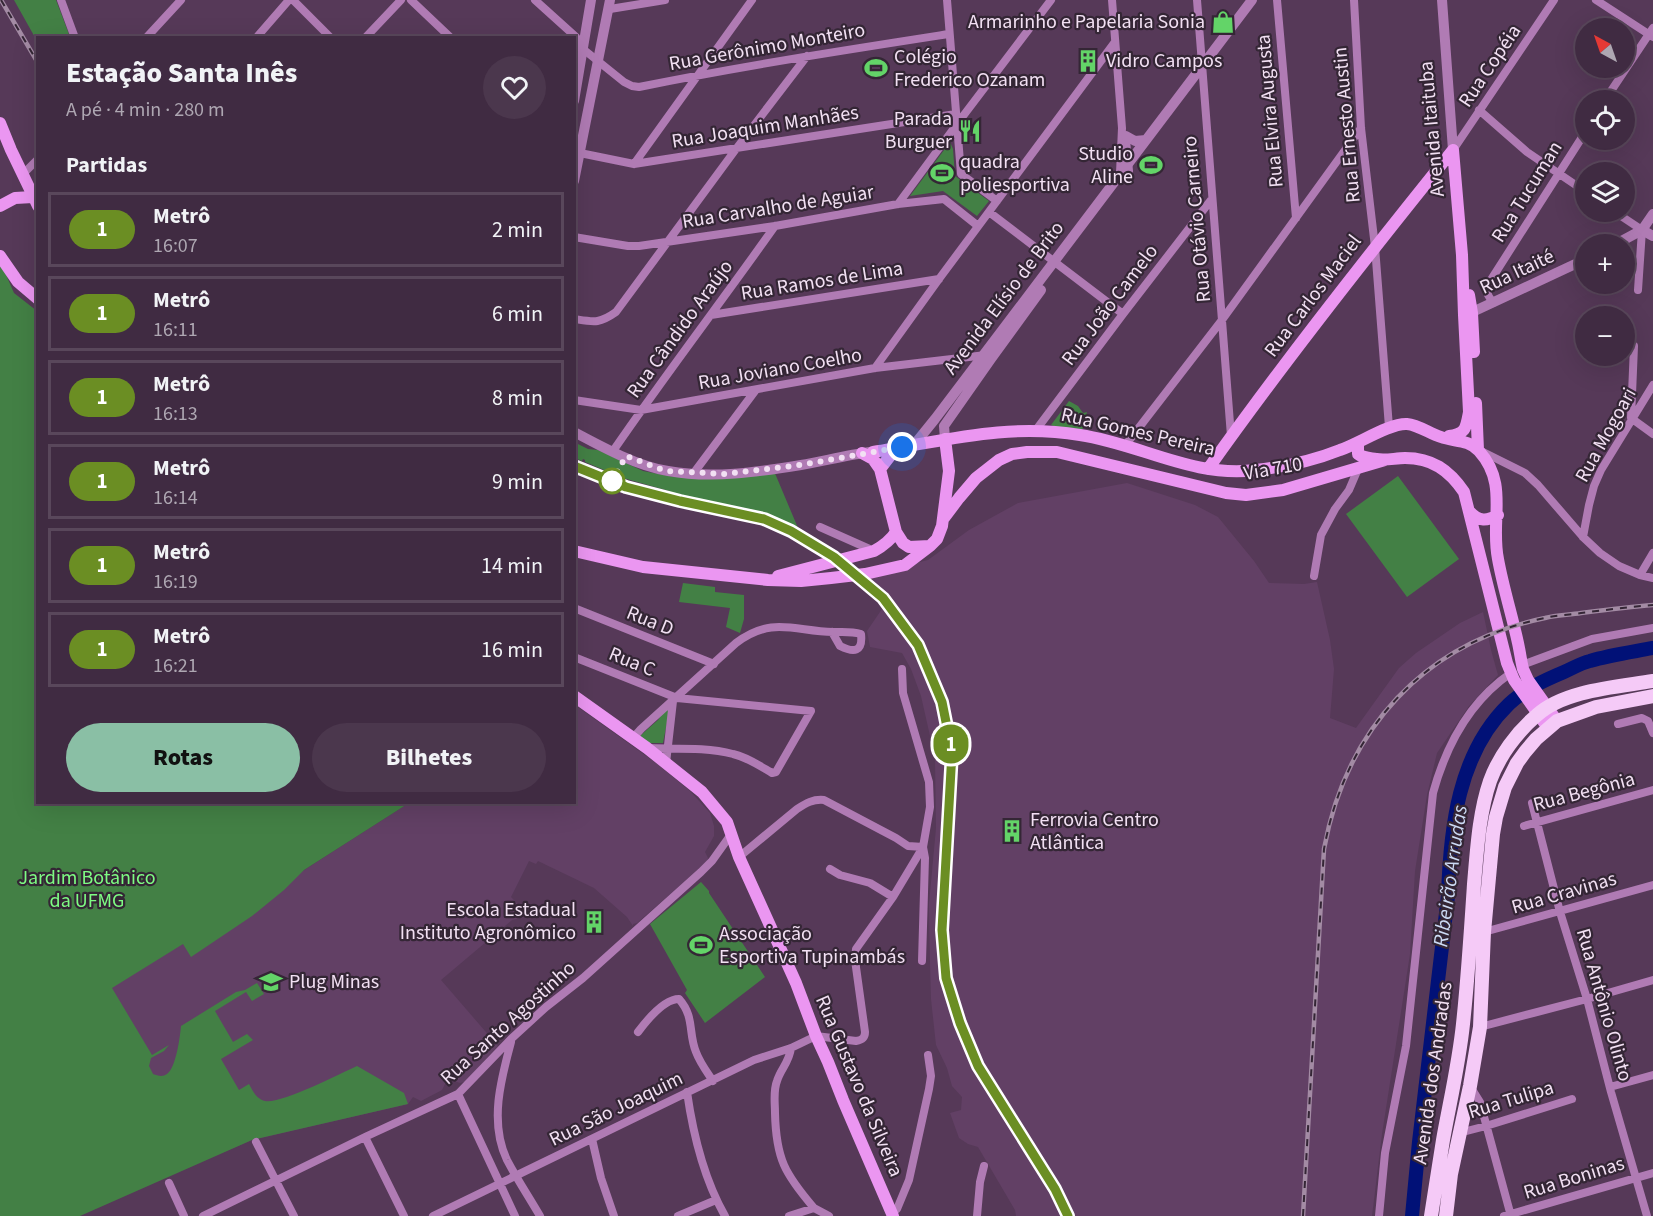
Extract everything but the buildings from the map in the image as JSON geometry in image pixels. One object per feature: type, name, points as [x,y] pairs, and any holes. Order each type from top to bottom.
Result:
[{"type":"main road","points":[[0,123],[35,201]]},
{"type":"main road","name":"Rua Carlos Maciel","points":[[1208,470],[1231,436],[1375,247],[1453,150]]},
{"type":"main road","name":"Avenida Itaituba","points":[[1453,150],[1478,450]]},
{"type":"main road","points":[[0,206],[15,198],[35,201]]},
{"type":"main road","points":[[0,256],[18,282],[36,297]]},
{"type":"main road","name":"Avenida Itaituba","points":[[1442,438],[1458,435],[1464,431],[1467,424],[1469,412],[1468,314]]},
{"type":"main road","name":"Rua Gomes Pereira","points":[[867,453],[945,439],[1036,430],[1082,435],[1166,460],[1208,470],[1228,472],[1273,468],[1337,452],[1358,444],[1389,427],[1407,424],[1422,428],[1442,438],[1465,442],[1478,450]]},
{"type":"main road","points":[[576,551],[643,567],[768,580],[801,581],[831,578],[865,574],[904,565],[930,546],[940,533],[944,518],[949,471],[945,439]]},
{"type":"main road","points":[[1358,444],[1358,454],[1361,457],[1385,460],[1419,459],[1432,462],[1456,481],[1464,492],[1507,663],[1518,673],[1552,725]]},
{"type":"main road","points":[[880,469],[890,456],[908,446]]},
{"type":"main road","points":[[1478,450],[1490,465],[1495,477],[1498,514],[1496,550],[1518,673]]},
{"type":"main road","name":"Via 710","points":[[944,518],[976,478],[999,460],[1012,454],[1027,452],[1057,452],[1226,493],[1246,495],[1283,490],[1385,460]]},
{"type":"main road","points":[[867,453],[880,469],[896,532],[903,543],[909,547],[930,546]]},
{"type":"main road","points":[[1470,512],[1474,517],[1484,520],[1489,520],[1498,514]]},
{"type":"main road","points":[[768,580],[873,551],[885,544],[896,532]]},
{"type":"main road","name":"Avenida dos Andradas","points":[[1431,1216],[1443,1140],[1457,1074],[1477,854],[1485,799],[1491,779],[1504,753],[1540,708],[1584,693],[1653,681]]},
{"type":"main road","name":"Avenida dos Andradas","points":[[1446,1216],[1451,1174],[1480,1027],[1484,932],[1493,834],[1503,794],[1516,763],[1536,739],[1552,725],[1596,707],[1653,696]]},
{"type":"main road","name":"Rua Gustavo da Silveira","points":[[576,697],[647,748],[702,792],[727,822],[739,857],[796,983],[816,1036],[892,1214]]},
{"type":"street","points":[[61,0],[74,36]]},
{"type":"street","points":[[258,36],[291,0],[329,36]]},
{"type":"street","points":[[367,36],[401,0]]},
{"type":"street","points":[[411,0],[449,36]]},
{"type":"street","name":"Rua Gerônimo Monteiro","points":[[536,0],[575,36]]},
{"type":"street","points":[[576,89],[591,0]]},
{"type":"street","points":[[587,22],[610,4],[665,0]]},
{"type":"street","points":[[634,164],[752,0]]},
{"type":"street","points":[[947,0],[961,174],[997,201]]},
{"type":"street","points":[[898,204],[1051,0]]},
{"type":"street","points":[[1112,0],[1126,169]]},
{"type":"street","name":"Rua Otávio Carneiro","points":[[1197,0],[1231,436]]},
{"type":"street","name":"Avenida Elísio de Brito","points":[[945,439],[944,426],[988,356],[1126,169],[1202,71],[1252,0]]},
{"type":"street","name":"Avenida Elísio de Brito","points":[[1126,169],[1146,140],[1259,0]]},
{"type":"street","name":"Rua Elvira Augusta","points":[[1277,0],[1296,219]]},
{"type":"street","name":"Rua Ernesto Austin","points":[[1354,0],[1361,128],[1375,247],[1389,427]]},
{"type":"street","name":"Avenida Itaituba","points":[[1442,0],[1453,150]]},
{"type":"street","name":"Rua Copéia","points":[[1453,150],[1554,0]]},
{"type":"street","points":[[1596,0],[1652,33],[1612,90]]},
{"type":"street","points":[[148,36],[177,1]]},
{"type":"street","points":[[577,153],[610,4]]},
{"type":"street","points":[[585,34],[594,34],[602,39]]},
{"type":"street","name":"Rua Gerônimo Monteiro","points":[[576,37],[583,49],[624,82],[639,87],[807,56],[949,34]]},
{"type":"street","points":[[875,368],[1115,42]]},
{"type":"street","points":[[576,319],[604,321],[616,312],[807,56]]},
{"type":"street","points":[[1479,111],[1527,153],[1575,185]]},
{"type":"street","name":"Rua Joaquim Manhães","points":[[577,153],[634,164],[956,114]]},
{"type":"street","points":[[1124,447],[1222,320],[1361,128]]},
{"type":"street","points":[[1124,132],[1135,141],[1146,140]]},
{"type":"street","name":"Rua Tucuman","points":[[1493,303],[1488,295],[1487,286],[1575,148]]},
{"type":"street","points":[[22,175],[36,161]]},
{"type":"street","name":"Rua Carvalho de Aguiar","points":[[576,237],[639,246],[775,226],[898,204],[944,199],[978,226]]},
{"type":"street","name":"Rua João Camelo","points":[[1036,430],[1211,200]]},
{"type":"street","points":[[989,212],[1123,314]]},
{"type":"street","points":[[1635,234],[1642,230],[1653,214]]},
{"type":"street","points":[[1630,222],[1653,236]]},
{"type":"street","name":"Rua Cândido Araújo","points":[[613,451],[775,226]]},
{"type":"street","points":[[1638,290],[1642,230]]},
{"type":"street","name":"Rua Itaité","points":[[1468,314],[1575,264]]},
{"type":"street","name":"Rua Ramos de Lima","points":[[711,315],[939,279]]},
{"type":"street","name":"Avenida Elísio de Brito","points":[[908,446],[988,356]]},
{"type":"street","name":"Rua Joviano Coelho","points":[[576,400],[641,410],[875,368],[988,356]]},
{"type":"street","points":[[1634,366],[1631,418],[1653,434]]},
{"type":"street","name":"Rua Mogoari","points":[[1583,537],[1594,486],[1601,470],[1653,385]]},
{"type":"street","points":[[693,474],[755,391]]},
{"type":"street","name":"Rua Gomes Pereira","points":[[576,433],[652,467],[693,474],[725,474],[800,465],[867,453]]},
{"type":"street","points":[[1478,450],[1525,473],[1600,553],[1619,566],[1653,578]]},
{"type":"street","points":[[1314,576],[1322,535],[1335,509],[1349,490],[1358,469]]},
{"type":"street","points":[[1495,477],[1504,470],[1515,469]]},
{"type":"street","points":[[1340,474],[1347,475],[1352,483]]},
{"type":"street","points":[[820,527],[873,551]]},
{"type":"street","points":[[1640,574],[1653,553]]},
{"type":"street","name":"Rua D","points":[[576,609],[714,664]]},
{"type":"street","points":[[633,738],[736,644],[754,632],[787,626],[832,632]]},
{"type":"street","name":"Avenida dos Andradas","points":[[1379,1216],[1385,1153],[1409,1027],[1433,793],[1446,753],[1467,717],[1482,697],[1518,673],[1532,660],[1593,639],[1653,628]]},
{"type":"street","name":"Rua C","points":[[576,658],[675,699],[811,711],[776,772],[772,773],[734,754],[668,748]]},
{"type":"street","points":[[902,669],[903,693],[929,782],[930,807],[923,847],[925,858],[922,961]]},
{"type":"street","points":[[666,763],[675,699]]},
{"type":"street","points":[[1618,724],[1639,718],[1646,719],[1653,733]]},
{"type":"street","points":[[647,748],[668,748]]},
{"type":"street","name":"Rua Begônia","points":[[1524,826],[1653,790]]},
{"type":"street","points":[[739,857],[797,809],[817,800],[824,800],[908,846],[923,847]]},
{"type":"street","name":"Rua Antônio Olinto","points":[[1532,803],[1560,912],[1587,999],[1647,1216]]},
{"type":"street","name":"Rua Santo Agostinho","points":[[203,1216],[458,1094],[511,1039],[546,1007],[583,978],[702,872],[732,832]]},
{"type":"street","points":[[816,1036],[856,1041],[865,1037],[855,952],[893,897],[923,847]]},
{"type":"street","points":[[830,869],[840,875],[870,883],[893,897]]},
{"type":"street","name":"Rua Cravinas","points":[[1484,932],[1653,885]]},
{"type":"street","points":[[1480,1027],[1653,980]]},
{"type":"street","points":[[638,1032],[651,1015],[672,1000],[679,999],[690,1018],[695,1051],[713,1081]]},
{"type":"street","name":"Rua São Joaquim","points":[[433,1216],[754,1060],[791,1048],[816,1036]]},
{"type":"street","points":[[511,1039],[498,1108],[499,1134],[507,1159],[540,1216]]},
{"type":"street","points":[[791,1048],[789,1060],[776,1082],[774,1094],[780,1157],[799,1191],[814,1208],[829,1216]]},
{"type":"street","points":[[892,1214],[897,1209],[909,1180],[930,1089],[928,1055]]},
{"type":"street","points":[[1610,1087],[1653,1075]]},
{"type":"street","points":[[1470,1086],[1480,1102],[1509,1215]]},
{"type":"street","points":[[687,1092],[692,1125],[716,1200],[725,1216]]},
{"type":"street","points":[[458,1094],[515,1216]]},
{"type":"street","name":"Rua Tulipa","points":[[1459,1133],[1572,1099]]},
{"type":"street","points":[[366,1137],[404,1216]]},
{"type":"street","points":[[592,1139],[601,1178],[614,1216]]},
{"type":"street","points":[[256,1142],[294,1216]]},
{"type":"street","points":[[977,1216],[984,1166]]},
{"type":"street","name":"Rua Boninas","points":[[1509,1215],[1653,1173]]},
{"type":"street","points":[[169,1184],[184,1216]]},
{"type":"street","points":[[678,1216],[716,1200]]},
{"type":"street","points":[[789,1216],[814,1208]]},
{"type":"shaded area","points":[[1127,483],[1195,505],[1218,517],[1269,583],[1317,582],[1334,669],[1330,718],[1356,728],[1399,668],[1416,653],[1460,623],[1483,612],[1498,675],[1469,706],[1437,753],[1427,795],[1415,871],[1410,954],[1382,1134],[1372,1216],[1016,1216],[1015,1210],[978,1147],[959,1138],[950,1113],[961,1110],[962,1097],[952,1086],[947,1068],[936,1045],[931,999],[929,904],[936,828],[935,758],[921,696],[911,669],[902,653],[870,647],[867,631],[882,609],[876,600],[855,583],[864,576],[928,560],[969,530],[1018,503]]},
{"type":"shaded area","name":"Plug Minas","points":[[576,706],[656,763],[690,791],[710,813],[714,826],[714,836],[705,852],[707,862],[633,926],[627,917],[594,888],[538,861],[536,864],[529,861],[511,897],[527,914],[512,920],[441,980],[498,1046],[465,1082],[451,1080],[442,1090],[421,1101],[413,1097],[408,1104],[252,1140],[207,1159],[177,1119],[96,985],[284,883],[407,804],[576,804]]},
{"type":"green space","points":[[14,0],[56,0],[70,36],[36,36],[36,39]]},
{"type":"green space","points":[[950,142],[953,149],[955,176],[989,201],[977,216],[943,191],[910,196]]},
{"type":"green space","name":"Jardim Botânico da UFMG","points":[[0,261],[14,293],[36,310],[36,804],[407,804],[304,870],[252,916],[191,957],[183,944],[112,988],[152,1055],[169,1045],[164,1051],[151,1058],[149,1066],[153,1074],[164,1076],[167,1074],[173,1066],[181,1026],[236,992],[257,983],[264,994],[252,1001],[246,992],[215,1011],[233,1042],[247,1034],[253,1040],[221,1059],[239,1090],[249,1084],[259,1098],[273,1101],[297,1093],[357,1066],[404,1093],[408,1104],[252,1140],[80,1216],[0,1216]]},
{"type":"green space","points":[[1069,401],[1078,406],[1083,413],[1087,412],[1082,431],[1051,425]]},
{"type":"green space","points":[[576,443],[588,449],[598,450],[643,471],[674,477],[774,471],[798,528],[765,515],[669,493],[669,491],[623,478],[585,462],[583,459],[582,461],[576,458]]},
{"type":"green space","points":[[1398,476],[1459,559],[1407,597],[1346,514]]},
{"type":"green space","points":[[683,583],[715,587],[715,592],[744,595],[744,619],[740,633],[726,627],[730,608],[679,602]]},
{"type":"green space","points":[[670,707],[663,743],[647,743],[640,738],[664,711]]},
{"type":"green space","name":"Associação Esportiva Tupinambás","points":[[701,882],[765,977],[705,1023],[685,993],[687,990],[650,924]]},
{"type":"waterway","name":"Ribeirão Arrudas","points":[[1412,1216],[1448,896],[1451,845],[1460,793],[1478,745],[1509,704],[1528,689],[1587,662],[1653,648]]},
{"type":"railway","points":[[1,0],[36,60]]},
{"type":"railway","points":[[576,467],[626,487],[764,519],[791,531],[834,557],[883,598],[918,645],[942,702],[952,752],[942,930],[946,978],[960,1023],[978,1066],[1055,1189],[1068,1216]]},
{"type":"railway","points":[[1303,1216],[1324,849],[1335,806],[1351,766],[1372,730],[1397,698],[1428,670],[1463,648],[1502,630],[1549,617],[1653,605]]},
{"type":"metro line","name":"1","points":[[576,467],[626,487],[764,519],[791,531],[834,557],[883,598],[918,645],[942,702],[952,752],[942,930],[946,978],[960,1023],[978,1066],[1055,1189],[1068,1216]]},
{"type":"place","name":"Armarinho e Papelaria Sonia","points":[[1223,22]]},
{"type":"place","name":"Vidro Campos","points":[[1088,61]]},
{"type":"place","name":"Colégio Frederico Ozanam","points":[[876,68]]},
{"type":"place","name":"Parada Burguer","points":[[970,131]]},
{"type":"place","name":"Studio Aline","points":[[1151,165]]},
{"type":"place","name":"quadra poliesportiva","points":[[942,173]]},
{"type":"place","name":"Ferrovia Centro Atlântica","points":[[1012,831]]},
{"type":"place","name":"Escola Estadual Instituto Agronômico","points":[[594,922]]},
{"type":"place","name":"Associação Esportiva Tupinambás","points":[[701,945]]},
{"type":"place","name":"Plug Minas","points":[[271,982]]},
{"type":"route","points":[[612,481],[626,456],[666,471],[725,474],[800,465],[902,447]]}]
